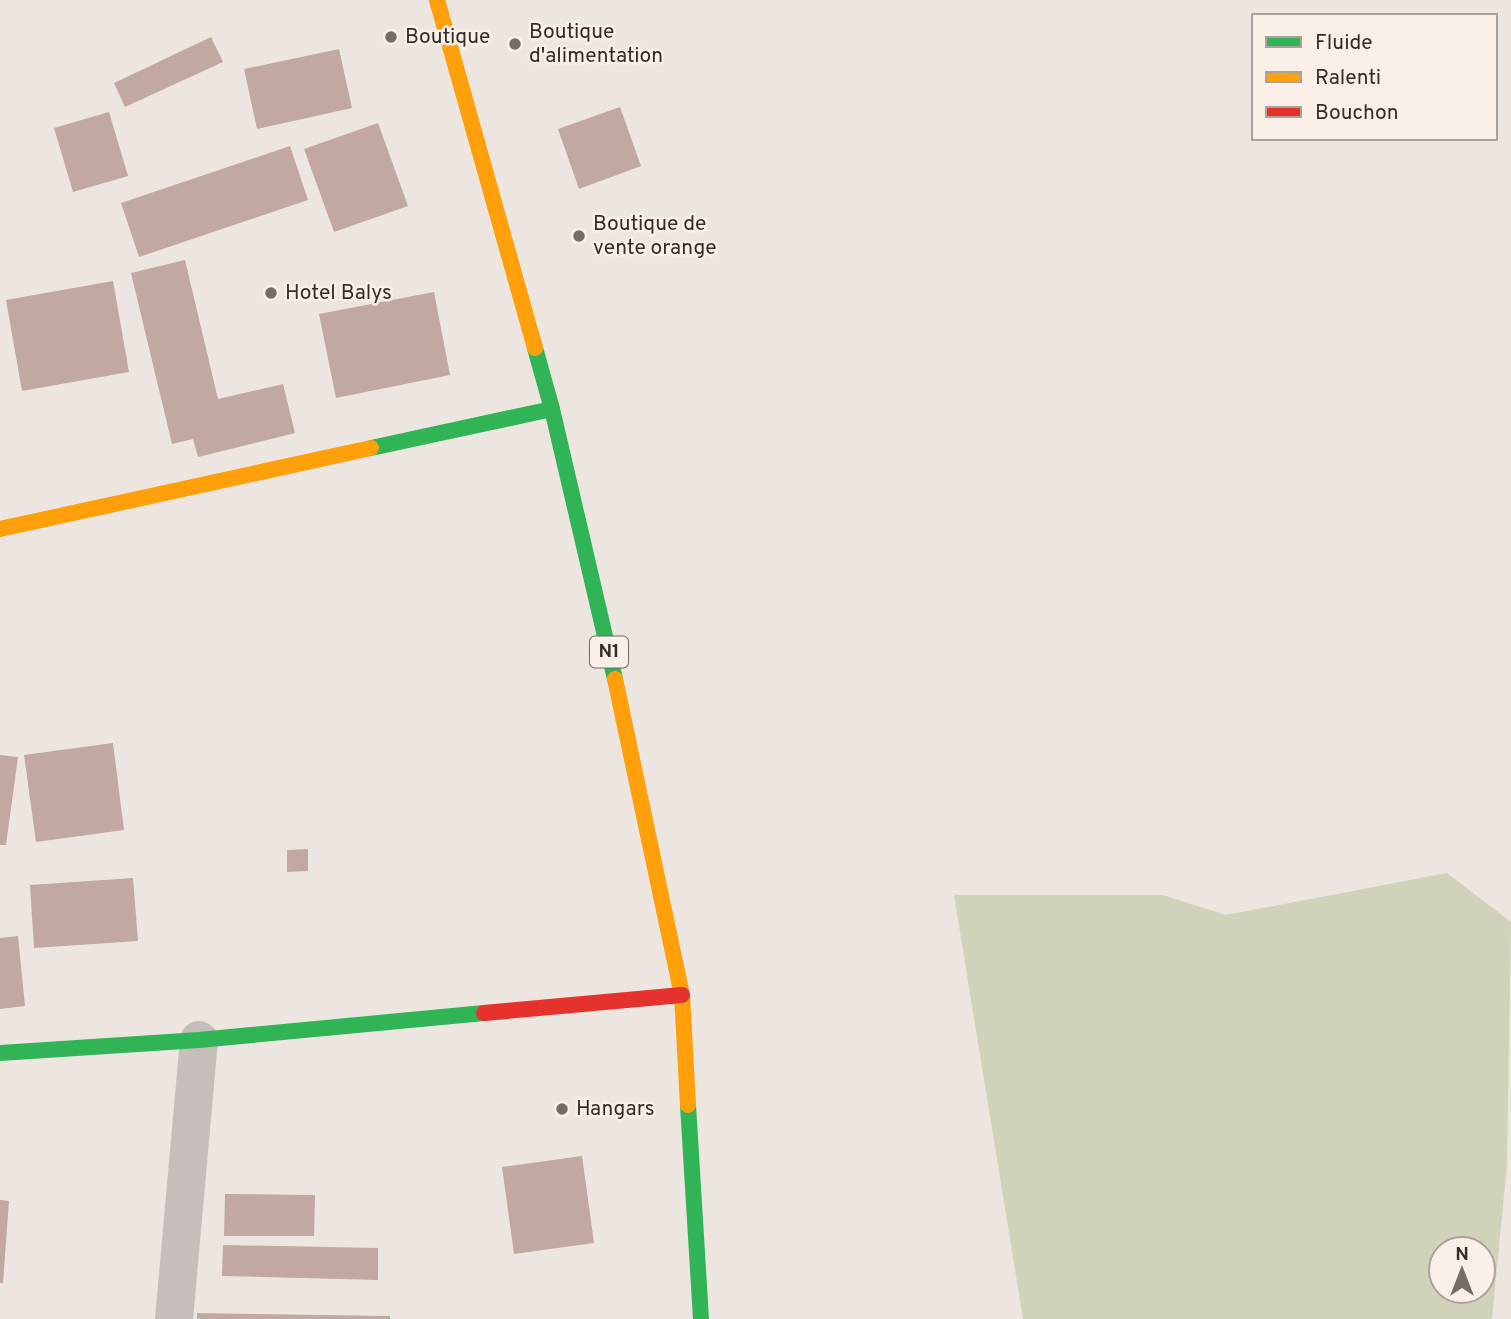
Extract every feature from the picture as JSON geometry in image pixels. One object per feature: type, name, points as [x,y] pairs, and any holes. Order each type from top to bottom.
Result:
[{"type":"main road","name":"N1","points":[[438,0],[552,409],[621,704],[682,995],[701,1319]]},
{"type":"main road","points":[[0,529],[552,409]]},
{"type":"main road","points":[[0,1053],[199,1040],[682,995]]},
{"type":"street","points":[[174,1319],[199,1040]]},
{"type":"green space","points":[[1447,873],[1511,922],[1507,1165],[1497,1268],[1497,1235],[1427,1235],[1427,1305],[1493,1305],[1492,1319],[1023,1319],[954,895],[1163,895],[1226,915]]},
{"type":"building","points":[[211,37],[223,62],[125,107],[114,83]]},
{"type":"building","points":[[339,49],[352,108],[257,129],[244,69]]},
{"type":"building","points":[[620,107],[641,166],[579,189],[558,129]]},
{"type":"building","points":[[109,112],[128,176],[73,192],[54,128]]},
{"type":"building","points":[[378,123],[408,206],[334,232],[304,149]]},
{"type":"building","points":[[290,146],[308,200],[139,257],[121,203]]},
{"type":"building","points":[[185,260],[218,399],[283,384],[295,433],[198,457],[193,439],[172,444],[131,273]]},
{"type":"building","points":[[113,281],[129,372],[22,391],[6,300]]},
{"type":"building","points":[[434,292],[450,375],[336,398],[319,314]]},
{"type":"building","points":[[113,743],[124,830],[36,842],[24,755]]},
{"type":"building","points":[[0,755],[18,757],[6,845],[0,845]]},
{"type":"building","points":[[308,849],[308,871],[287,872],[287,850]]},
{"type":"building","points":[[133,878],[138,941],[34,948],[30,885]]},
{"type":"building","points":[[18,936],[25,1006],[0,1009],[0,938]]},
{"type":"building","points":[[582,1156],[594,1243],[514,1254],[502,1167]]},
{"type":"building","points":[[225,1194],[315,1195],[314,1236],[224,1236]]},
{"type":"building","points":[[0,1200],[9,1201],[3,1283],[0,1283]]},
{"type":"building","points":[[223,1245],[378,1248],[378,1280],[222,1276]]},
{"type":"building","points":[[197,1313],[390,1316],[390,1319],[197,1319]]},
{"type":"traffic: fast","points":[[535,348],[552,409],[615,679]]},
{"type":"traffic: fast","points":[[371,448],[552,409]]},
{"type":"traffic: fast","points":[[0,1053],[199,1040],[484,1013]]},
{"type":"traffic: fast","points":[[688,1105],[701,1319]]},
{"type":"traffic: slow","points":[[437,0],[535,348]]},
{"type":"traffic: slow","points":[[0,529],[371,448]]},
{"type":"traffic: slow","points":[[615,679],[682,995],[688,1105]]},
{"type":"traffic: jam","points":[[484,1013],[682,995]]},
{"type":"place","name":"Boutique","points":[[391,37]]},
{"type":"place","name":"Boutique d'alimentation","points":[[515,44]]},
{"type":"place","name":"Boutique de vente orange","points":[[579,236]]},
{"type":"place","name":"Hotel Balys","points":[[271,293]]},
{"type":"place","name":"Hangars","points":[[562,1109]]}]
